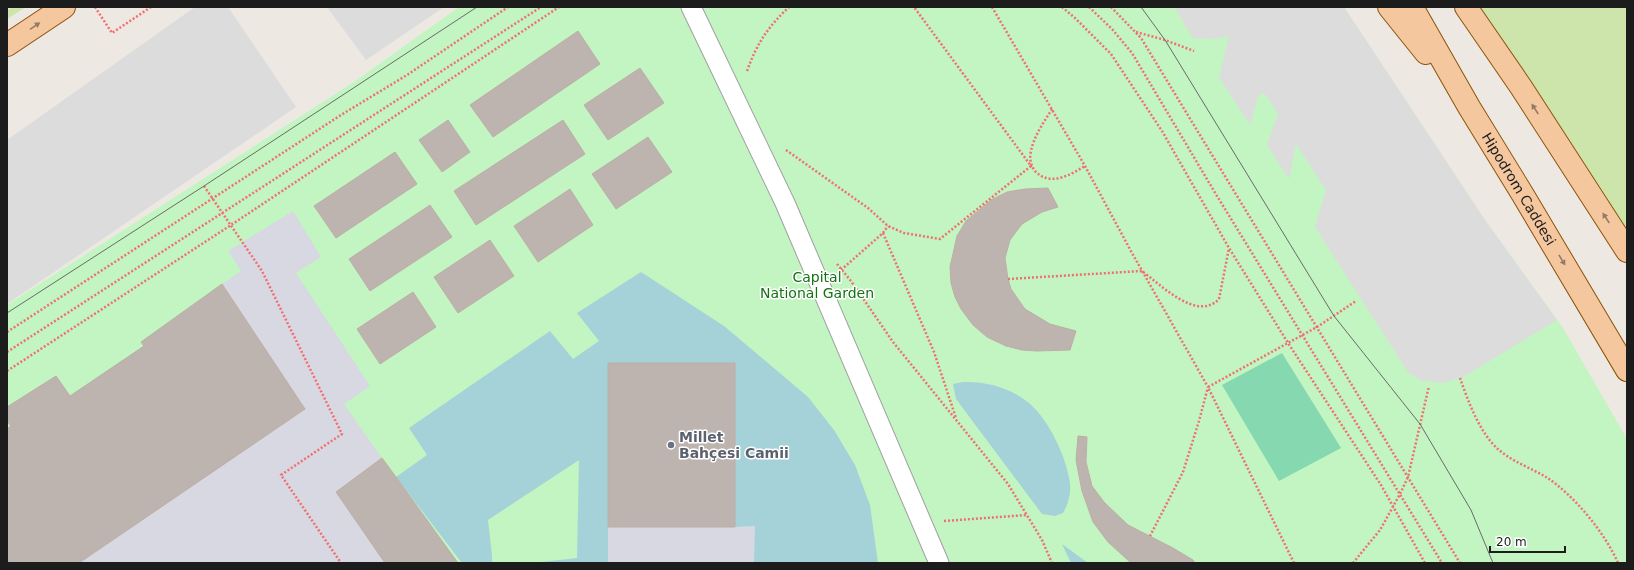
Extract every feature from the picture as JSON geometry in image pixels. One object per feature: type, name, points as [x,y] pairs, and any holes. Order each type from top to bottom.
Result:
[{"type":"main road","points":[[7,45],[64,7]]},
{"type":"main road","points":[[1389,7],[1469,107]]},
{"type":"main road","name":"Hipodrom Caddesi","points":[[1412,7],[1469,107],[1527,201],[1627,370]]},
{"type":"main road","points":[[1466,7],[1521,87],[1627,251]]},
{"type":"main road","points":[[1478,7],[1521,87]]},
{"type":"street","points":[[691,7],[785,203],[939,563]]},
{"type":"path","points":[[95,7],[112,33],[152,7]]},
{"type":"path","points":[[7,332],[341,115],[406,75],[508,7]]},
{"type":"path","points":[[7,352],[542,7]]},
{"type":"path","points":[[7,371],[231,225],[560,7]]},
{"type":"path","points":[[745,76],[754,50],[772,23],[789,7]]},
{"type":"path","points":[[914,7],[1040,177],[1053,179],[1067,176],[1085,166]]},
{"type":"path","points":[[992,7],[1085,166],[1142,271],[1208,387],[1294,563]]},
{"type":"path","points":[[1062,7],[1111,54],[1162,131],[1229,248],[1288,343],[1381,485],[1425,563]]},
{"type":"path","points":[[1089,7],[1112,29],[1132,54],[1217,196],[1442,563]]},
{"type":"path","points":[[1111,7],[1136,32],[1154,58],[1460,563]]},
{"type":"path","points":[[1136,32],[1165,40],[1194,51]]},
{"type":"path","points":[[1031,166],[1030,152],[1036,137],[1052,109]]},
{"type":"path","points":[[785,150],[868,208],[888,226],[904,233],[940,239],[1031,166]]},
{"type":"path","points":[[204,186],[262,271],[342,434],[281,474],[341,563]]},
{"type":"path","points":[[841,270],[884,232],[888,226]]},
{"type":"path","points":[[884,232],[934,352],[956,420]]},
{"type":"path","points":[[1008,279],[1142,271],[1172,295],[1196,306],[1209,306],[1214,304],[1219,299],[1229,248]]},
{"type":"path","points":[[832,258],[851,281],[893,342],[1008,484],[1042,540],[1052,563]]},
{"type":"path","points":[[1150,536],[1183,472],[1208,387],[1317,327],[1356,301]]},
{"type":"path","points":[[1460,378],[1484,433],[1498,449],[1520,464],[1546,477],[1569,494],[1596,527],[1618,563]]},
{"type":"path","points":[[1353,563],[1380,530],[1408,477],[1429,386]]},
{"type":"path","points":[[921,522],[1027,515]]},
{"type":"green space","points":[[12,7],[26,7],[7,19],[7,10]]},
{"type":"green space","name":"Capital National Garden","points":[[459,7],[1344,7],[1485,220],[1563,328],[1627,439],[1627,563],[7,563],[7,305],[354,82]]},
{"type":"green space","points":[[1478,7],[1627,7],[1627,251]]},
{"type":"green space","points":[[1282,353],[1341,448],[1279,481],[1222,385]]},
{"type":"shaded area","points":[[195,7],[228,7],[296,107],[7,304],[7,140]]},
{"type":"shaded area","points":[[327,7],[444,7],[366,60]]},
{"type":"shaded area","points":[[1174,7],[1344,7],[1485,220],[1557,320],[1463,377],[1443,383],[1420,380],[1408,372],[1315,227],[1326,190],[1296,144],[1289,179],[1267,145],[1278,114],[1266,95],[1261,93],[1258,97],[1250,125],[1219,77],[1229,36],[1216,39],[1193,38]]},
{"type":"shaded area","points":[[293,211],[321,257],[296,273],[370,386],[344,404],[382,458],[336,492],[385,563],[79,563],[305,409],[222,284],[241,271],[228,251]]},
{"type":"shaded area","points":[[756,526],[754,563],[608,563],[608,527]]},
{"type":"water","points":[[641,272],[724,326],[808,397],[834,430],[855,465],[870,505],[878,563],[754,563],[755,526],[735,527],[735,364],[608,363],[608,563],[541,562],[577,558],[579,460],[488,520],[492,563],[462,563],[396,477],[427,455],[409,428],[550,331],[573,359],[599,341],[577,313]]},
{"type":"water","points":[[963,382],[989,384],[1014,393],[1029,403],[1043,419],[1061,451],[1068,474],[1070,496],[1063,513],[1055,516],[1042,514],[956,399],[953,384]]},
{"type":"water","points":[[1062,544],[1088,563],[1071,563]]},
{"type":"building","points":[[578,31],[600,64],[493,137],[470,105]]},
{"type":"building","points":[[640,68],[664,103],[608,140],[584,105]]},
{"type":"building","points":[[448,120],[470,152],[442,172],[419,140]]},
{"type":"building","points":[[563,120],[585,154],[476,225],[454,191]]},
{"type":"building","points":[[648,137],[672,172],[616,209],[592,174]]},
{"type":"building","points":[[395,152],[417,184],[336,238],[314,206]]},
{"type":"building","points":[[1048,188],[1058,207],[1042,212],[1022,224],[1010,240],[1005,258],[1008,279],[1011,289],[1025,309],[1050,324],[1076,331],[1070,350],[1022,350],[1006,346],[987,337],[973,325],[961,309],[955,297],[951,283],[950,267],[957,236],[966,221],[991,200],[1007,192],[1025,189]]},
{"type":"building","points":[[570,189],[593,225],[538,262],[514,226]]},
{"type":"building","points":[[430,205],[452,237],[370,291],[349,259]]},
{"type":"building","points":[[490,240],[514,276],[458,313],[434,277]]},
{"type":"building","points":[[222,284],[305,409],[79,563],[7,563],[7,429],[11,426],[7,421],[7,407],[56,376],[70,396],[144,346],[141,342]]},
{"type":"building","points":[[413,292],[436,327],[380,364],[357,329]]},
{"type":"building","name":"Millet Bahçesi Camii","points":[[608,363],[735,363],[735,527],[608,527]]},
{"type":"building","points":[[1078,436],[1087,437],[1086,462],[1092,486],[1104,502],[1128,525],[1173,548],[1193,560],[1195,563],[1131,563],[1108,542],[1093,522],[1082,491],[1076,460]]},
{"type":"building","points":[[382,458],[458,563],[385,563],[336,492]]},
{"type":"tram line","points":[[7,313],[477,7]]},
{"type":"tram line","points":[[1141,7],[1165,40],[1334,316],[1420,424],[1471,510],[1493,563]]},
{"type":"place","name":"Millet Bahçesi Camii","points":[[671,445]]}]
